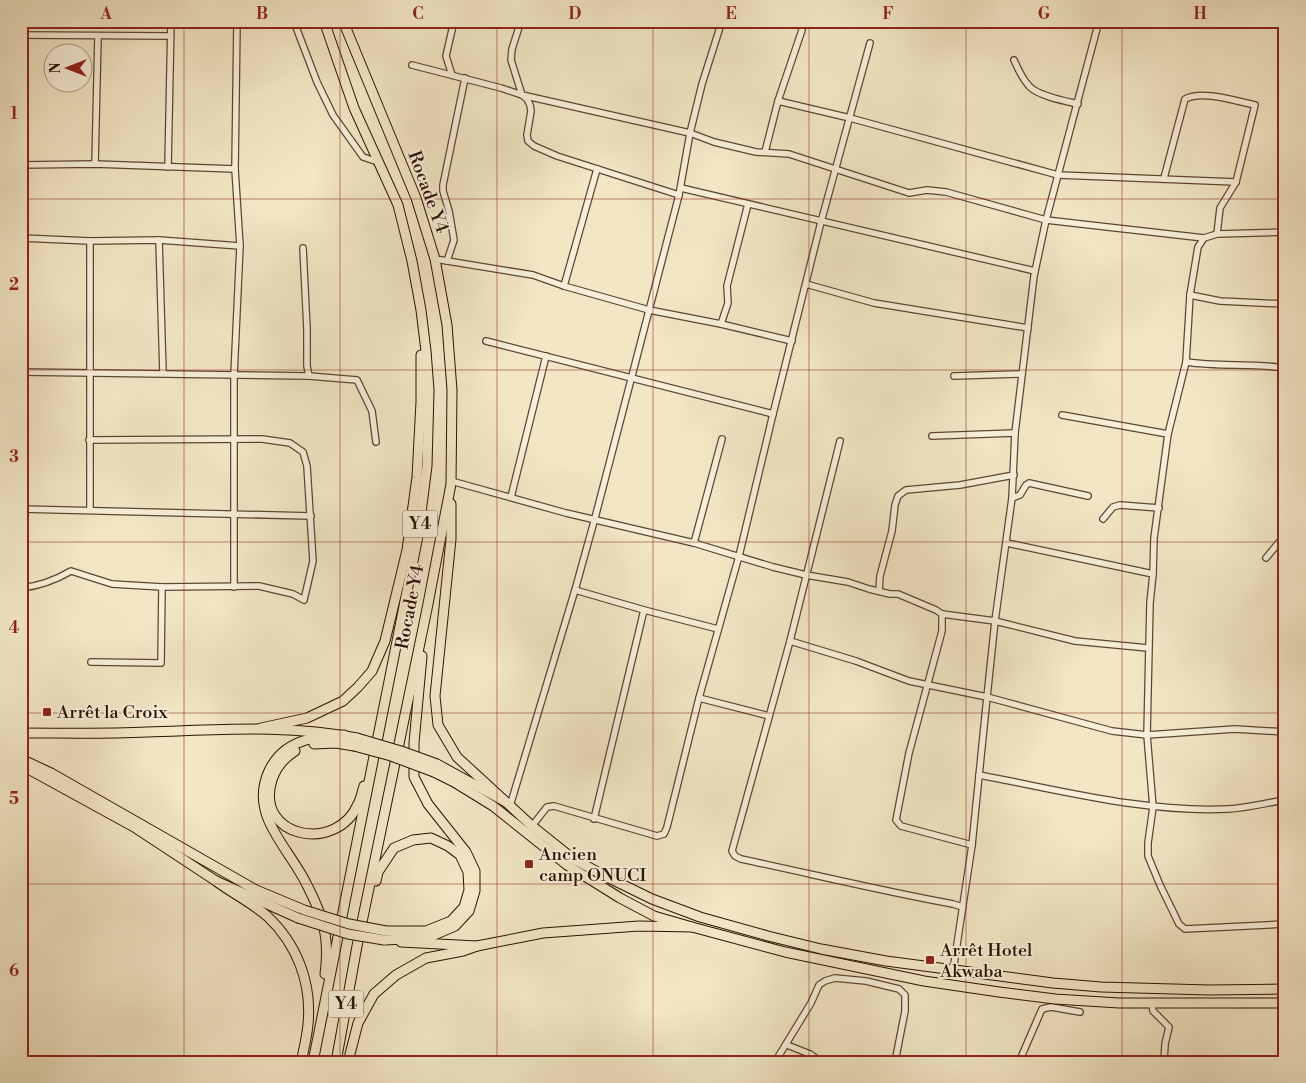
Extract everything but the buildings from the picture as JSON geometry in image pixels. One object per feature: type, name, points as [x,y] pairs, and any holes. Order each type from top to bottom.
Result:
[{"type":"main road","name":"Rocade Y4","points":[[313,1062],[418,536],[426,466],[428,390],[421,310],[412,261],[398,205],[354,108],[324,21]]},
{"type":"main road","name":"Rocade Y4","points":[[336,1062],[357,946],[427,609],[451,482],[452,390],[447,324],[435,259],[416,198],[342,21]]},
{"type":"main road","points":[[261,728],[307,718],[343,701],[372,671],[385,641],[407,550],[417,477],[421,402],[421,310]]},
{"type":"main road","points":[[451,482],[451,539],[435,696],[438,725],[457,756],[532,826],[572,858],[652,899],[700,917],[821,949],[886,961],[1052,983],[1101,987],[1209,990],[1285,989]]},
{"type":"main road","points":[[216,881],[298,918],[348,934],[427,938],[455,926],[469,911],[475,891],[475,871],[466,852],[428,804],[414,777],[414,744],[427,609]]},
{"type":"main road","points":[[21,733],[145,732],[261,728],[306,730],[344,735],[391,756],[436,768],[508,804]]},
{"type":"main road","points":[[321,1018],[326,964],[323,924],[307,884],[268,819],[263,802],[263,787],[268,768],[282,752],[304,740],[344,735]]},
{"type":"main road","points":[[356,742],[322,743],[305,746],[286,756],[274,771],[268,802],[276,816],[290,830],[304,834],[320,834],[335,828],[348,819],[358,806],[379,735]]},
{"type":"main road","points":[[21,759],[51,773],[256,890],[304,910],[415,944],[477,946]]},
{"type":"main road","points":[[21,765],[134,827],[265,915],[282,932],[300,961],[308,988],[308,1023],[301,1062]]},
{"type":"main road","points":[[436,768],[454,782],[494,806],[567,865],[620,898],[654,916],[692,927],[785,952],[924,981],[1055,999],[1152,1004],[1285,1002]]},
{"type":"main road","points":[[357,946],[378,872],[394,848],[413,840],[431,838],[448,846],[460,855],[468,872],[469,890],[464,907],[451,920],[426,931],[385,935]]},
{"type":"main road","points":[[348,1062],[358,1023],[374,994],[396,975],[426,958],[543,933],[639,926],[692,927]]},
{"type":"street","points":[[21,87],[24,21]]},
{"type":"street","points":[[168,167],[171,21]]},
{"type":"street","points":[[234,586],[234,375],[240,246],[235,168],[237,21]]},
{"type":"street","points":[[292,21],[317,82],[334,115],[363,157],[378,162]]},
{"type":"street","points":[[452,75],[446,56],[454,21]]},
{"type":"street","points":[[521,21],[512,49],[511,60],[522,95],[530,105],[531,110],[526,135],[528,141],[534,146],[557,156],[597,169],[680,192],[748,204],[1035,271]]},
{"type":"street","points":[[508,804],[575,590],[680,192],[690,133],[702,84],[722,21]]},
{"type":"street","points":[[953,971],[972,845],[995,622],[1012,498],[1015,433],[1021,374],[1035,271],[1046,220],[1099,21]]},
{"type":"street","points":[[765,152],[778,101],[802,30]]},
{"type":"street","points":[[22,35],[170,36]]},
{"type":"street","points":[[95,164],[98,36]]},
{"type":"street","points":[[532,826],[547,807],[554,806],[657,836],[664,834],[670,818],[699,698],[739,556],[772,414],[821,222],[870,42]]},
{"type":"street","points":[[1014,60],[1031,89],[1052,98],[1078,104]]},
{"type":"street","points":[[412,65],[522,95],[690,133],[714,142],[756,152],[790,154],[909,193],[926,190],[946,192],[1046,220],[1204,238],[1218,234],[1285,232]]},
{"type":"street","points":[[447,261],[454,240],[449,210],[443,190],[465,78]]},
{"type":"street","points":[[1164,178],[1185,99],[1193,95],[1200,95],[1255,105],[1236,182],[1220,208],[1218,234]]},
{"type":"street","points":[[778,101],[850,118],[1058,174],[1236,182]]},
{"type":"street","points":[[21,165],[95,164],[235,168]]},
{"type":"street","points":[[564,286],[597,169]]},
{"type":"street","points":[[721,324],[728,303],[727,286],[748,204]]},
{"type":"street","points":[[21,238],[90,241],[159,240],[240,246]]},
{"type":"street","points":[[1204,238],[1198,247],[1190,295],[1186,362],[1168,434],[1154,538],[1148,648],[1147,736],[1153,807],[1148,856],[1179,924],[1185,928],[1285,924]]},
{"type":"street","points":[[159,240],[163,374]]},
{"type":"street","points":[[90,241],[90,510]]},
{"type":"street","points":[[302,248],[309,376]]},
{"type":"street","points":[[435,259],[532,275],[649,310],[721,324],[792,341]]},
{"type":"street","points":[[806,284],[874,302],[1028,328]]},
{"type":"street","points":[[1190,295],[1220,301],[1285,304]]},
{"type":"street","points":[[21,297],[21,341]]},
{"type":"street","points":[[486,340],[772,414]]},
{"type":"street","points":[[511,497],[546,356]]},
{"type":"street","points":[[1186,362],[1205,365],[1248,365],[1285,368]]},
{"type":"street","points":[[21,372],[309,376],[357,380],[372,411],[376,442]]},
{"type":"street","points":[[954,376],[1021,374]]},
{"type":"street","points":[[1062,415],[1168,434]]},
{"type":"street","points":[[932,436],[1015,433]]},
{"type":"street","points":[[21,588],[39,586],[71,571],[112,584],[162,587],[259,586],[293,594],[304,600],[313,561],[307,466],[303,452],[290,443],[262,439],[89,440]]},
{"type":"street","points":[[694,543],[722,439]]},
{"type":"street","points":[[840,441],[790,641],[732,851],[735,856],[741,859],[807,872],[875,889],[953,904],[963,908]]},
{"type":"street","points":[[880,591],[880,576],[892,531],[898,496],[906,490],[960,485],[1014,475]]},
{"type":"street","points":[[451,482],[594,520],[694,543],[774,567],[898,594],[942,614],[995,622],[1075,641],[1148,648]]},
{"type":"street","points":[[1012,498],[1020,495],[1029,483],[1088,496]]},
{"type":"street","points":[[1103,518],[1120,504],[1159,508]]},
{"type":"street","points":[[21,509],[310,516]]},
{"type":"street","points":[[1266,558],[1285,535]]},
{"type":"street","points":[[1007,543],[1153,574]]},
{"type":"street","points":[[91,662],[161,664],[162,587]]},
{"type":"street","points":[[575,590],[644,610],[718,628]]},
{"type":"street","points":[[594,819],[644,610]]},
{"type":"street","points":[[942,614],[942,632],[909,753],[896,820],[901,826],[972,845]]},
{"type":"street","points":[[790,641],[927,685],[988,697],[1112,731],[1147,736],[1235,729],[1285,732]]},
{"type":"street","points":[[699,698],[770,716]]},
{"type":"street","points":[[978,775],[1153,807],[1229,809],[1285,800]]},
{"type":"street","points":[[776,1062],[811,1003],[819,985],[835,978],[866,981],[899,989],[905,995],[905,1011],[895,1062]]},
{"type":"street","points":[[1152,1004],[1153,1011],[1169,1027],[1165,1044],[1164,1062]]},
{"type":"street","points":[[1020,1062],[1042,1009],[1051,1007],[1080,1012]]},
{"type":"street","points":[[787,1045],[810,1054],[817,1060],[831,1062]]},
{"type":"place","name":"Arrêt la Croix","points":[[47,712]]},
{"type":"place","name":"Ancien camp ONUCI","points":[[529,864]]},
{"type":"place","name":"Arrêt Hotel Akwaba","points":[[930,960]]}]
